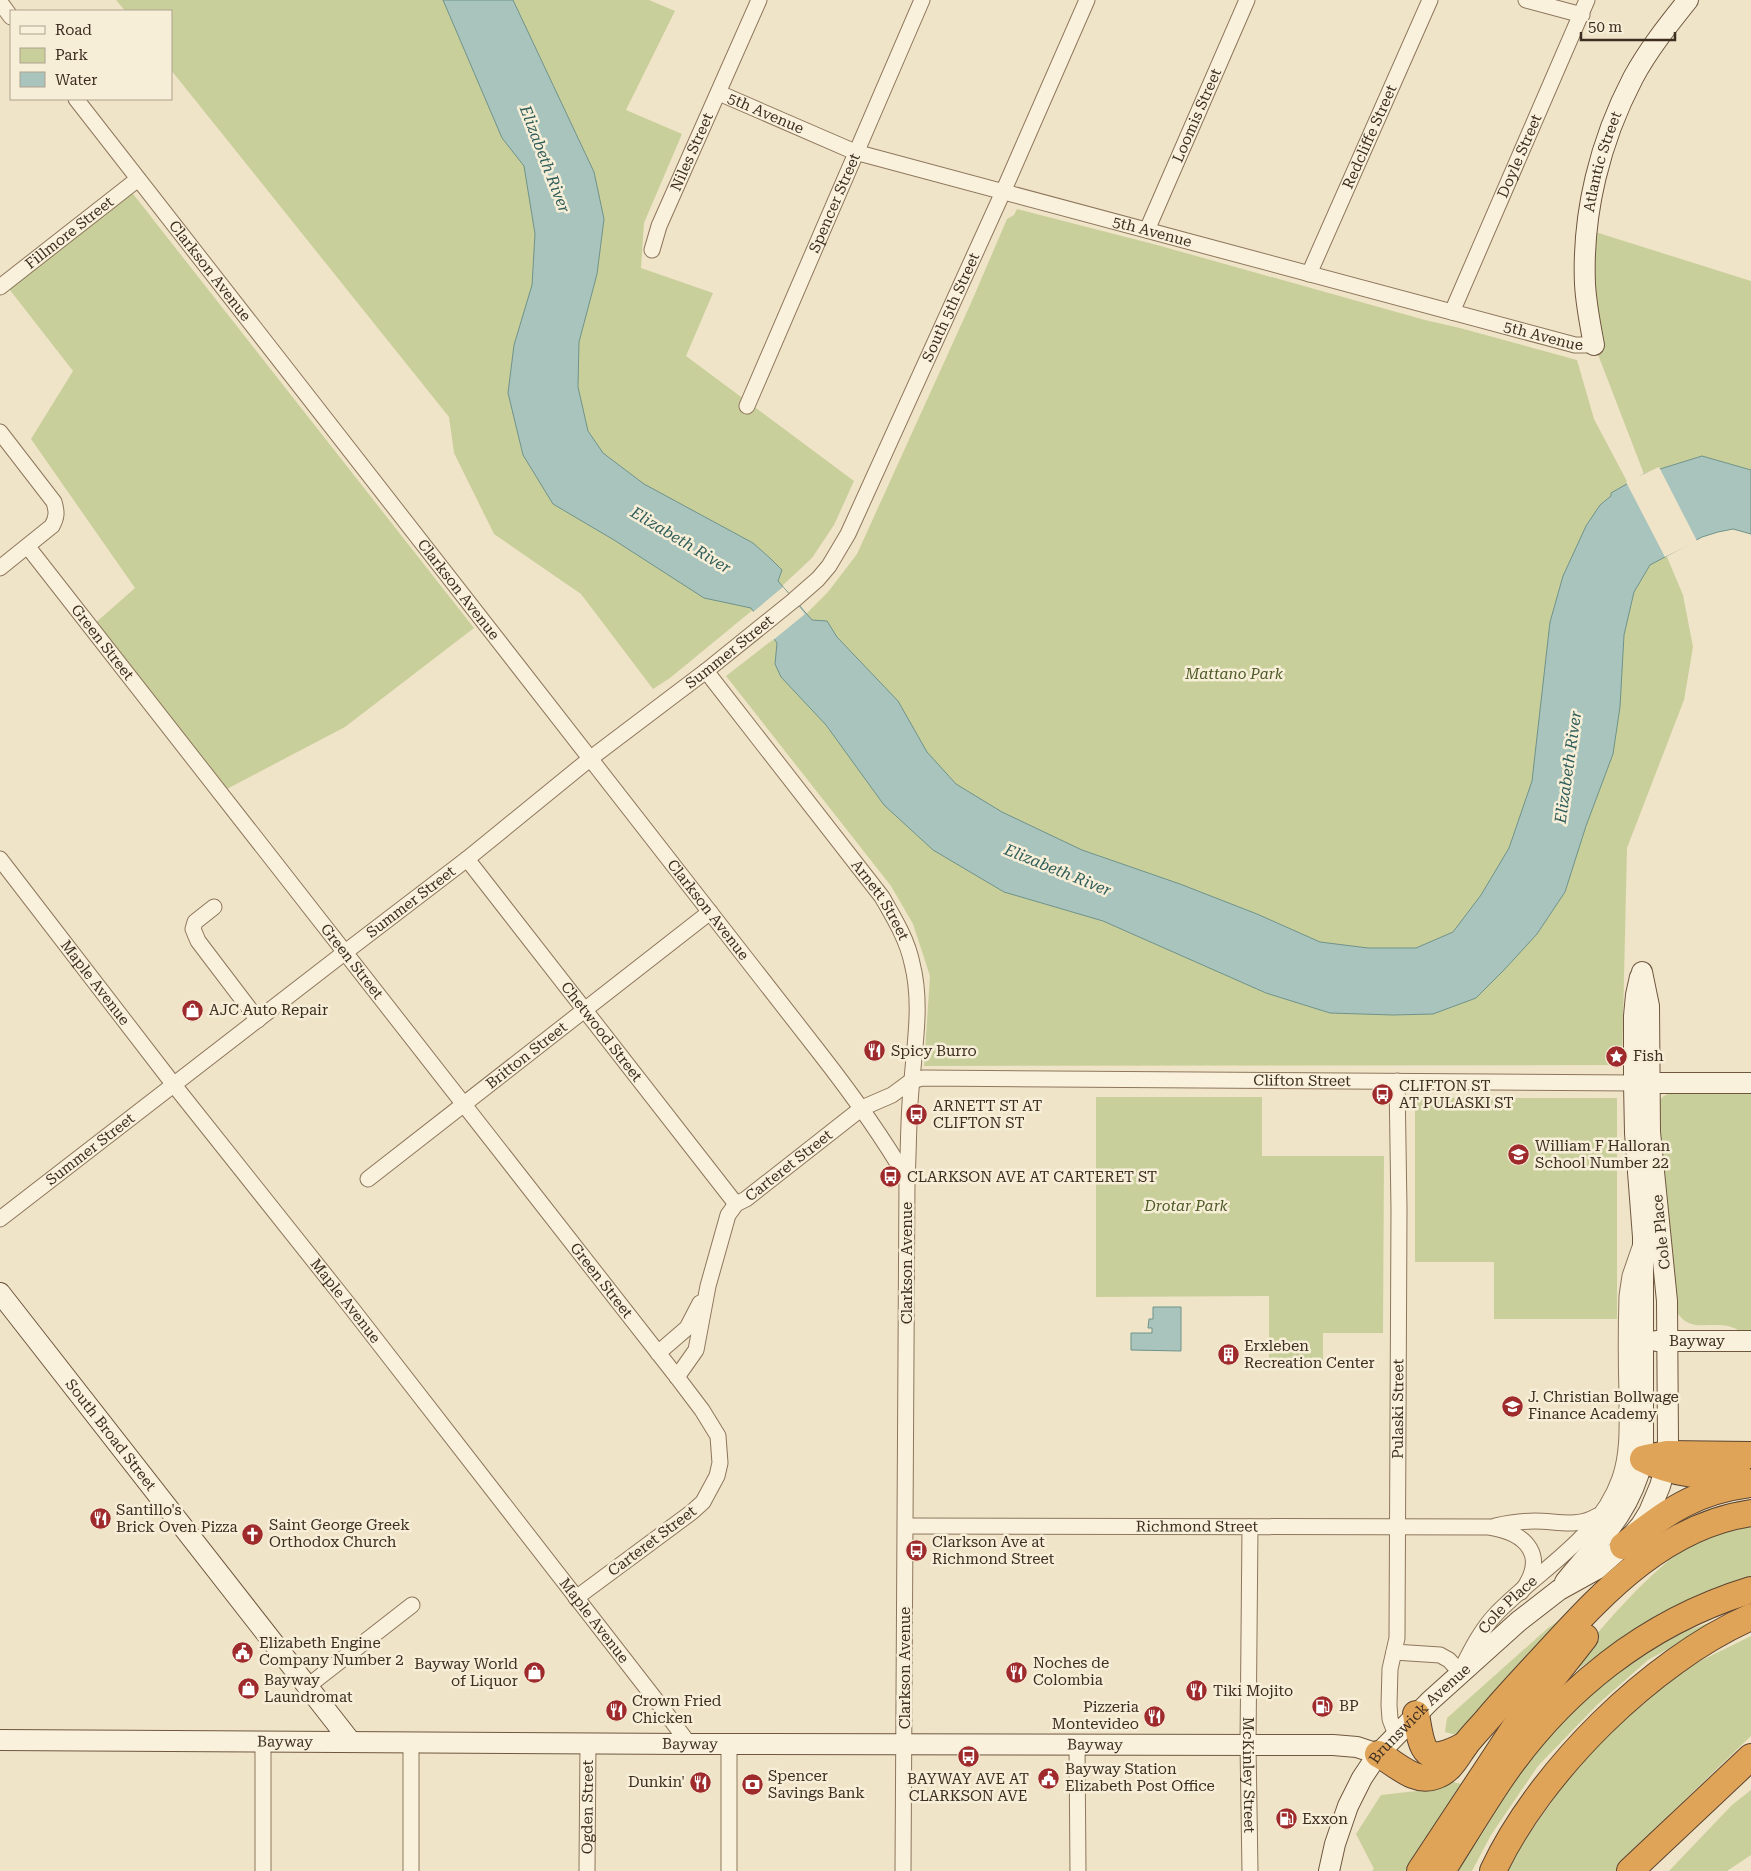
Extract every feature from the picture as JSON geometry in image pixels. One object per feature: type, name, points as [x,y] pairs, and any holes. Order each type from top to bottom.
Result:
[{"type":"highway","points":[[1658,1460],[1751,1455]]},
{"type":"highway","points":[[1658,1460],[1696,1475],[1751,1476]]},
{"type":"highway","points":[[1623,1546],[1662,1516],[1686,1502],[1715,1492],[1751,1484]]},
{"type":"highway","points":[[1378,1754],[1411,1774],[1422,1778],[1435,1776],[1446,1770],[1513,1690],[1579,1619],[1617,1582],[1682,1535],[1738,1515],[1751,1513]]},
{"type":"highway","points":[[1420,1871],[1503,1744],[1564,1662],[1643,1575],[1674,1550],[1712,1524]]},
{"type":"highway","points":[[1442,1871],[1499,1780],[1552,1714],[1579,1687],[1611,1661],[1662,1628],[1706,1606],[1751,1590]]},
{"type":"highway","points":[[1493,1871],[1512,1836],[1546,1787],[1588,1738],[1608,1718],[1647,1683],[1691,1650],[1731,1626],[1751,1617]]},
{"type":"highway","points":[[1416,1714],[1422,1743],[1430,1755],[1444,1755],[1465,1745]]},
{"type":"highway","points":[[1630,1871],[1751,1757]]},
{"type":"highway","points":[[1644,1871],[1717,1789]]},
{"type":"main road","name":"Atlantic Street","points":[[1594,344],[1585,283],[1587,225],[1593,186],[1603,147],[1634,77],[1655,43],[1688,0]]},
{"type":"main road","name":"Clifton Street","points":[[1641,1083],[1751,1083]]},
{"type":"main road","name":"Cole Place","points":[[1641,1083],[1635,1133],[1643,1237],[1644,1341]]},
{"type":"main road","name":"Cole Place","points":[[1641,1083],[1650,1132],[1664,1262],[1668,1340]]},
{"type":"main road","name":"South Broad Street","points":[[0,1293],[351,1742]]},
{"type":"main road","name":"Brunswick Avenue","points":[[1329,1871],[1335,1844],[1348,1806],[1362,1778],[1378,1754],[1460,1672],[1519,1621],[1559,1590],[1597,1569],[1623,1546],[1641,1525],[1649,1512],[1658,1460],[1668,1340]]},
{"type":"main road","name":"Bayway","points":[[1644,1341],[1751,1341]]},
{"type":"main road","name":"Brunswick Avenue","points":[[1559,1590],[1607,1533],[1623,1510],[1635,1486],[1658,1460],[1644,1341]]},
{"type":"main road","name":"Bayway","points":[[0,1740],[1333,1745],[1357,1747],[1378,1754]]},
{"type":"street","name":"Niles Street","points":[[652,250],[659,226],[760,0]]},
{"type":"street","name":"Spencer Street","points":[[747,406],[922,0]]},
{"type":"street","name":"South 5th Street","points":[[794,600],[818,579],[829,566],[848,534],[1003,192],[1087,0]]},
{"type":"street","name":"Loomis Street","points":[[1147,230],[1247,0]]},
{"type":"street","name":"Redcliffe Street","points":[[1309,274],[1430,0]]},
{"type":"street","points":[[1526,0],[1582,14]]},
{"type":"street","name":"Doyle Street","points":[[1452,312],[1587,0]]},
{"type":"street","points":[[0,2],[10,16]]},
{"type":"street","name":"5th Avenue","points":[[719,93],[855,152],[1576,345],[1594,344]]},
{"type":"street","name":"Clarkson Avenue","points":[[77,100],[862,1108],[907,1179],[903,1871]]},
{"type":"street","name":"Fillmore Street","points":[[0,287],[138,179]]},
{"type":"street","points":[[0,432],[54,502],[57,511],[56,519],[52,526],[0,568]]},
{"type":"street","name":"Green Street","points":[[28,547],[463,1106],[677,1377]]},
{"type":"street","name":"Summer Street","points":[[0,1219],[467,859],[591,758],[706,671],[794,600]]},
{"type":"street","name":"Arnett Street","points":[[706,671],[882,897],[896,921],[912,962],[917,987],[918,1024],[911,1081],[907,1179]]},
{"type":"street","name":"Maple Avenue","points":[[0,859],[174,1085],[353,1310],[688,1744]]},
{"type":"street","name":"Chetwood Street","points":[[467,859],[736,1204]]},
{"type":"street","points":[[214,907],[195,922],[193,929],[198,940],[258,1020]]},
{"type":"street","name":"Britton Street","points":[[368,1179],[710,912]]},
{"type":"street","name":"Clifton Street","points":[[862,1108],[892,1095],[911,1081],[923,1078],[1641,1083]]},
{"type":"street","name":"Pulaski Street","points":[[1396,1735],[1390,1719],[1389,1705],[1390,1669],[1397,1638],[1396,1528],[1399,1209],[1397,1081]]},
{"type":"street","name":"Carteret Street","points":[[576,1598],[692,1512],[703,1502],[716,1476],[720,1463],[718,1436],[702,1410],[677,1377],[696,1350],[708,1286],[728,1215],[736,1204],[746,1199],[862,1108]]},
{"type":"street","name":"Cole Place","points":[[1460,1672],[1474,1644],[1496,1614],[1570,1548],[1601,1514],[1619,1479],[1626,1454],[1627,1296],[1630,1276],[1643,1237]]},
{"type":"street","name":"Carteret Street","points":[[658,1353],[686,1328],[708,1286]]},
{"type":"street","name":"Richmond Street","points":[[906,1526],[1489,1527],[1525,1521],[1579,1523],[1601,1514]]},
{"type":"street","name":"McKinley Street","points":[[1250,1527],[1248,1745],[1250,1871]]},
{"type":"street","name":"Richmond Street","points":[[1489,1527],[1502,1529],[1517,1535],[1523,1539],[1534,1557],[1531,1578],[1521,1592]]},
{"type":"street","points":[[308,1686],[412,1605]]},
{"type":"street","points":[[1394,1652],[1440,1655],[1449,1660],[1460,1672]]},
{"type":"street","points":[[263,1741],[263,1871]]},
{"type":"street","points":[[411,1871],[412,1742]]},
{"type":"street","name":"Ogden Street","points":[[587,1871],[588,1743]]},
{"type":"street","points":[[729,1744],[729,1871]]},
{"type":"street","points":[[1077,1744],[1078,1871]]},
{"type":"green space","points":[[116,0],[649,0],[675,11],[626,110],[682,134],[644,223],[641,268],[713,293],[686,356],[854,481],[834,525],[812,558],[782,586],[670,678],[653,689],[581,594],[494,534],[454,453],[449,417],[172,71],[172,10],[124,10]]},
{"type":"green space","points":[[130,190],[474,628],[345,727],[223,791],[93,625],[135,588],[31,439],[73,371],[6,285]]},
{"type":"green space","name":"Mattano Park","points":[[1017,209],[1157,245],[1425,320],[1577,360],[1594,419],[1667,557],[1683,595],[1693,647],[1684,700],[1627,848],[1622,1065],[924,1066],[930,976],[913,924],[891,886],[726,676],[806,614],[828,592],[857,554],[1007,219],[1014,215]]},
{"type":"green space","points":[[1589,230],[1751,281],[1751,470],[1702,456],[1644,474],[1597,352]]},
{"type":"green space","points":[[1674,1092],[1751,1092],[1751,1334],[1728,1326],[1690,1324],[1679,1315],[1674,1306],[1657,1105],[1664,1096]]},
{"type":"green space","name":"Drotar Park","points":[[1096,1097],[1262,1097],[1262,1156],[1384,1156],[1383,1333],[1323,1333],[1323,1361],[1269,1361],[1269,1296],[1096,1297]]},
{"type":"green space","points":[[1415,1098],[1617,1098],[1617,1319],[1494,1319],[1494,1262],[1415,1262]]},
{"type":"green space","points":[[1751,1524],[1751,1577],[1713,1590],[1644,1624],[1578,1669],[1572,1662],[1629,1598],[1676,1555],[1706,1536]]},
{"type":"green space","points":[[1739,1612],[1648,1660],[1598,1704],[1538,1766],[1491,1835],[1472,1871],[1450,1871],[1529,1754],[1598,1684],[1661,1640]]},
{"type":"green space","points":[[1570,1613],[1456,1735],[1445,1732],[1447,1718],[1548,1628]]},
{"type":"green space","points":[[1751,1636],[1751,1736],[1672,1812],[1619,1871],[1506,1871],[1513,1856],[1591,1747],[1684,1669]]},
{"type":"green space","points":[[1439,1779],[1462,1784],[1405,1871],[1372,1871],[1374,1869],[1356,1834],[1381,1795],[1416,1791]]},
{"type":"green space","points":[[1751,1790],[1751,1855],[1727,1871],[1669,1871],[1732,1805]]},
{"type":"water","name":"Elizabeth River","points":[[443,0],[513,0],[594,172],[604,219],[597,274],[579,342],[578,387],[588,431],[603,453],[644,484],[753,543],[771,559],[782,570],[778,581],[812,620],[827,621],[837,637],[898,701],[927,752],[956,784],[1002,812],[1082,850],[1180,884],[1257,914],[1320,942],[1368,948],[1416,948],[1453,932],[1481,895],[1509,848],[1532,781],[1550,622],[1563,576],[1586,526],[1600,505],[1611,496],[1611,493],[1644,474],[1702,456],[1751,470],[1751,534],[1733,529],[1702,537],[1650,565],[1634,592],[1624,635],[1620,707],[1613,754],[1586,826],[1565,892],[1537,934],[1476,998],[1433,1014],[1330,1013],[1266,993],[1103,921],[1004,892],[933,850],[884,805],[826,725],[781,677],[775,664],[777,643],[751,608],[704,598],[614,540],[553,504],[523,455],[508,393],[514,345],[532,285],[535,234],[524,166],[502,138]]},
{"type":"water","points":[[1153,1307],[1181,1307],[1181,1351],[1131,1350],[1131,1333],[1152,1333],[1152,1328],[1148,1328],[1149,1319],[1153,1319]]},
{"type":"pier","points":[[1659,467],[1697,541],[1665,557],[1626,482]]},
{"type":"pier","points":[[783,587],[805,614],[772,641],[752,613]]},
{"type":"place","name":"AJC Auto Repair","points":[[193,1010]]},
{"type":"place","name":"Spicy Burro","points":[[875,1051]]},
{"type":"place","name":"Fish","points":[[1617,1056]]},
{"type":"place","name":"CLIFTON ST AT PULASKI ST","points":[[1383,1095]]},
{"type":"place","name":"ARNETT ST AT CLIFTON ST","points":[[917,1115]]},
{"type":"place","name":"William F Halloran School Number 22","points":[[1519,1155]]},
{"type":"place","name":"CLARKSON AVE AT CARTERET ST","points":[[891,1177]]},
{"type":"place","name":"Erxleben Recreation Center","points":[[1228,1355]]},
{"type":"place","name":"J. Christian Bollwage Finance Academy","points":[[1512,1406]]},
{"type":"place","name":"Santillo's Brick Oven Pizza","points":[[100,1519]]},
{"type":"place","name":"Saint George Greek Orthodox Church","points":[[253,1534]]},
{"type":"place","name":"Clarkson Ave at Richmond Street","points":[[916,1551]]},
{"type":"place","name":"Elizabeth Engine Company Number 2","points":[[243,1652]]},
{"type":"place","name":"Noches de Colombia","points":[[1017,1672]]},
{"type":"place","name":"Bayway World of Liquor","points":[[534,1673]]},
{"type":"place","name":"Bayway Laundromat","points":[[248,1689]]},
{"type":"place","name":"Tiki Mojito","points":[[1197,1691]]},
{"type":"place","name":"BP","points":[[1323,1706]]},
{"type":"place","name":"Crown Fried Chicken","points":[[616,1710]]},
{"type":"place","name":"Pizzeria Montevideo","points":[[1155,1716]]},
{"type":"place","name":"BAYWAY AVE AT CLARKSON AVE","points":[[968,1756]]},
{"type":"place","name":"Bayway Station Elizabeth Post Office","points":[[1049,1778]]},
{"type":"place","name":"Dunkin'","points":[[701,1782]]},
{"type":"place","name":"Spencer Savings Bank","points":[[752,1785]]},
{"type":"place","name":"Exxon","points":[[1286,1819]]}]
